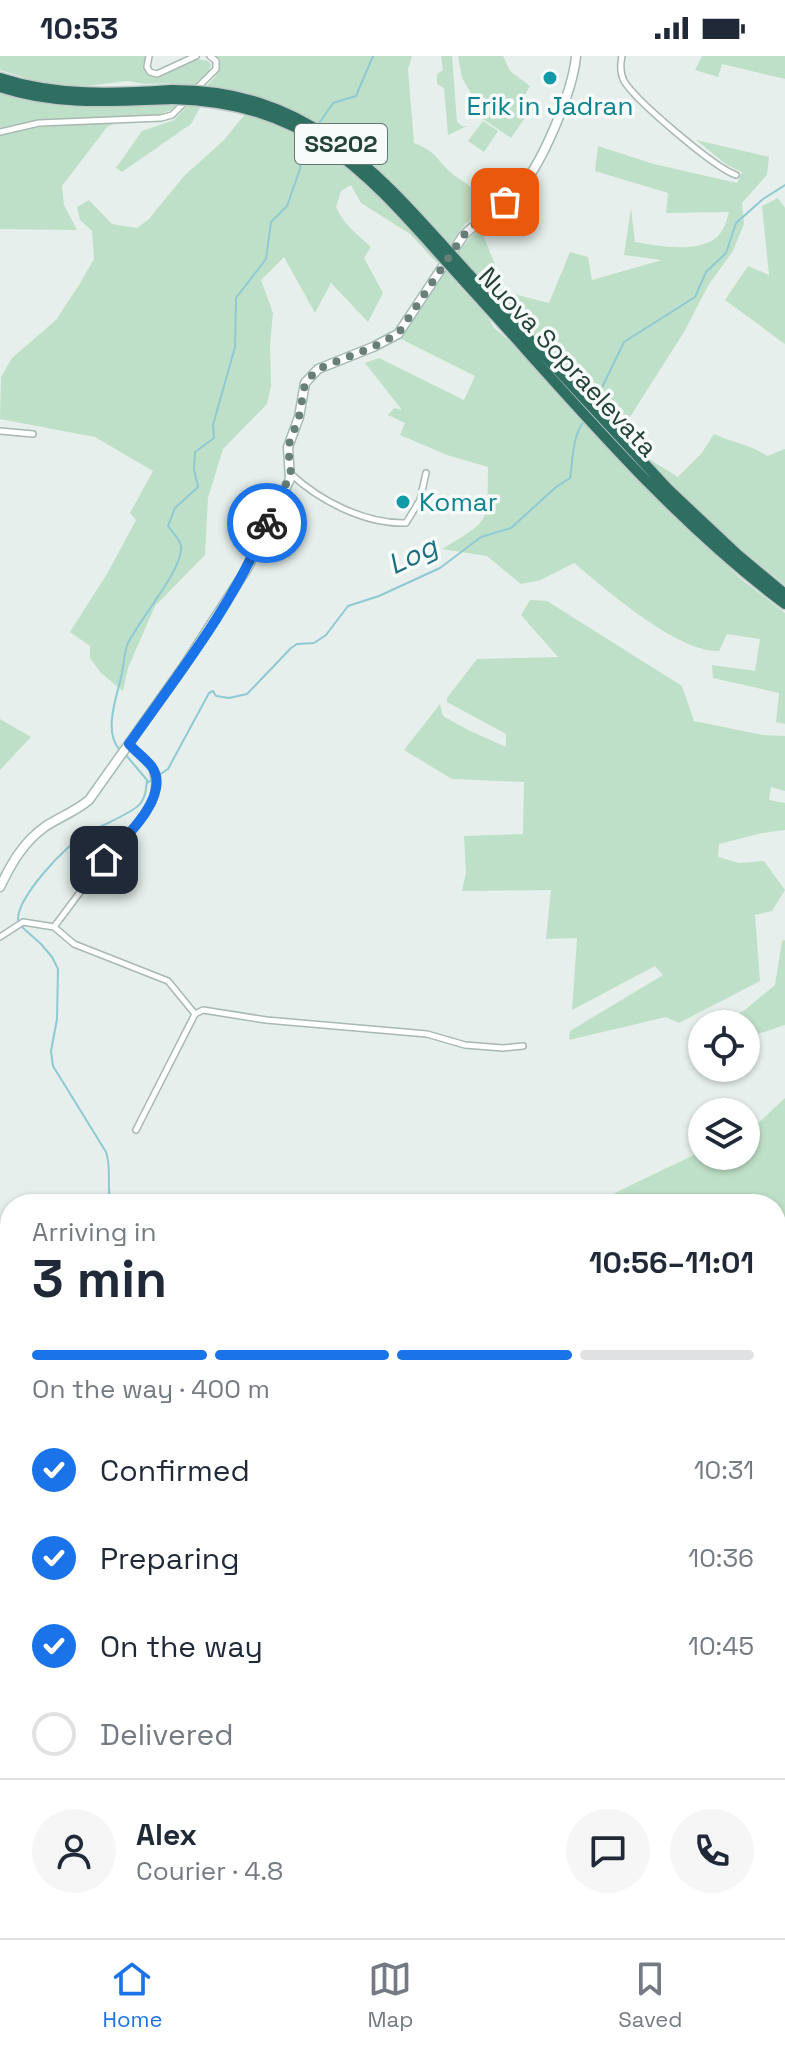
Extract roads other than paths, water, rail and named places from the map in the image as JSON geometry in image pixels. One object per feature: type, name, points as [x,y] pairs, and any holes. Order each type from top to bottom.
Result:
[{"type":"highway","name":"Nuova Sopraelevata","points":[[0,78],[30,87],[70,92],[233,95],[275,108],[315,127],[346,148],[388,187],[554,374],[665,491],[730,559],[785,604]]},
{"type":"highway","name":"Nuova Sopraelevata","points":[[0,87],[69,101],[172,95]]},
{"type":"highway","name":"Nuova Sopraelevata","points":[[665,491],[785,594]]},
{"type":"street","points":[[149,56],[147,67],[157,74],[196,56]]},
{"type":"street","points":[[0,132],[39,123],[146,120],[172,115],[213,74],[216,61],[210,56]]},
{"type":"street","points":[[0,887],[28,842],[47,825],[77,810],[89,800],[226,604],[248,567],[291,474],[288,447],[299,417],[305,383],[318,369],[398,334],[463,236],[517,192],[552,130],[572,79],[576,56]]},
{"type":"street","points":[[622,56],[622,77],[636,97],[715,164],[736,175]]},
{"type":"street","points":[[0,431],[33,434]]},
{"type":"street","points":[[291,474],[312,492],[339,506],[377,520],[401,524],[406,523],[420,500],[426,473]]},
{"type":"street","points":[[54,927],[104,860],[131,832],[153,802],[155,783],[152,768],[129,744]]},
{"type":"street","points":[[0,937],[23,922],[54,927],[74,944],[168,981],[195,1014]]},
{"type":"street","points":[[136,1130],[195,1014],[203,1010],[266,1020],[427,1034],[465,1045],[523,1046]]},
{"type":"waterway","points":[[318,125],[333,103],[356,96],[373,56]]},
{"type":"waterway","points":[[120,750],[112,733],[112,723],[127,647],[180,556],[180,543],[168,526],[175,508],[198,487],[194,469],[195,452],[214,438],[213,425],[235,347],[236,298],[266,259],[271,222],[287,206],[308,141]]},
{"type":"waterway","name":"Log","points":[[595,402],[624,342],[695,297],[706,272],[726,253],[736,223],[763,199],[785,185]]},
{"type":"waterway","name":"Log","points":[[147,783],[168,769],[209,693],[213,691],[216,696],[229,698],[247,694],[291,648],[297,644],[314,643],[326,635],[348,606],[379,596],[440,568],[481,537],[511,528],[570,478],[575,441],[584,421]]},
{"type":"waterway","points":[[18,920],[25,898],[44,872],[67,849],[86,834],[130,812],[142,801],[147,780],[125,754]]},
{"type":"waterway","points":[[22,927],[41,944],[58,969],[57,1019],[51,1051],[53,1066],[106,1152],[109,1194]]},
{"type":"place","name":"Erik in Jadran","points":[[550,78]]},
{"type":"place","name":"Komar","points":[[403,502]]}]
